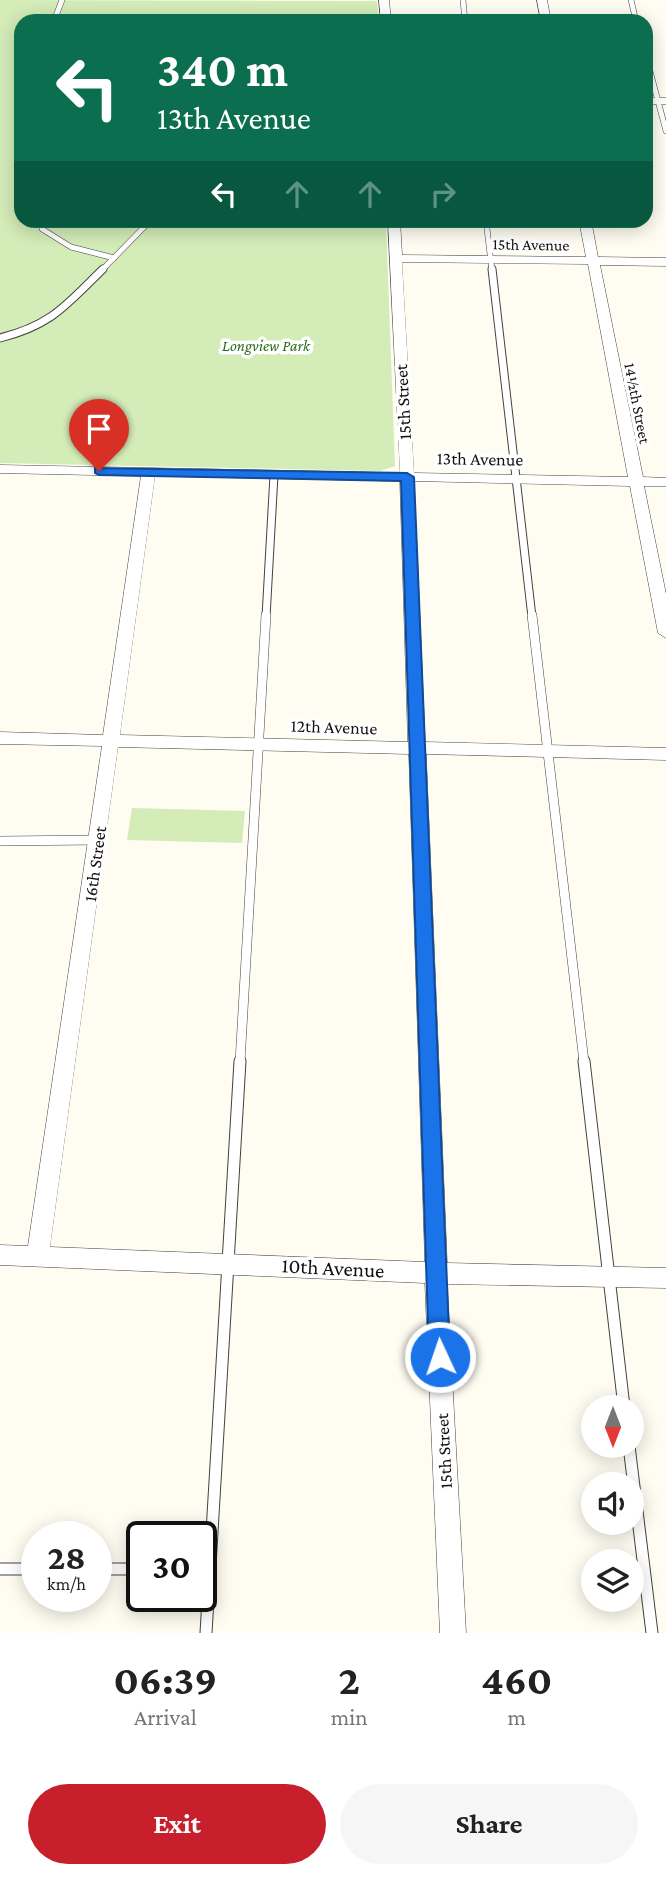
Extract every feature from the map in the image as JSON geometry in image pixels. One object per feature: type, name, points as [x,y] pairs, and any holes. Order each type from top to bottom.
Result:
[{"type":"street","name":"15th Street","points":[[394,228],[407,477],[436,1273],[453,1633]]},
{"type":"street","name":"14½th Street","points":[[587,228],[666,633]]},
{"type":"street","name":"15th Avenue","points":[[394,258],[666,262]]},
{"type":"street","name":"13th Avenue","points":[[0,469],[666,482]]},
{"type":"street","name":"16th Street","points":[[38,1255],[99,840],[110,741],[149,472]]},
{"type":"street","name":"12th Avenue","points":[[0,738],[666,754]]},
{"type":"street","name":"10th Avenue","points":[[0,1255],[436,1273],[666,1278]]},
{"type":"lane","points":[[656,101],[666,131]]},
{"type":"lane","points":[[0,338],[43,325],[73,301],[142,228]]},
{"type":"lane","points":[[487,228],[550,752],[623,1395]]},
{"type":"lane","points":[[42,229],[71,247],[114,258]]},
{"type":"lane","points":[[209,1521],[227,1264],[274,474]]},
{"type":"lane","points":[[0,841],[99,840]]},
{"type":"lane","points":[[630,1458],[652,1633]]},
{"type":"lane","points":[[0,1569],[21,1569]]},
{"type":"lane","points":[[206,1612],[206,1633]]},
{"type":"green space","name":"Longview Park","points":[[0,0],[377,1],[378,14],[14,14],[14,228],[386,228],[395,466],[380,471],[0,463]]},
{"type":"green space","points":[[132,808],[245,811],[242,843],[127,840]]},
{"type":"route","points":[[99,471],[407,477],[440,1357]]}]
